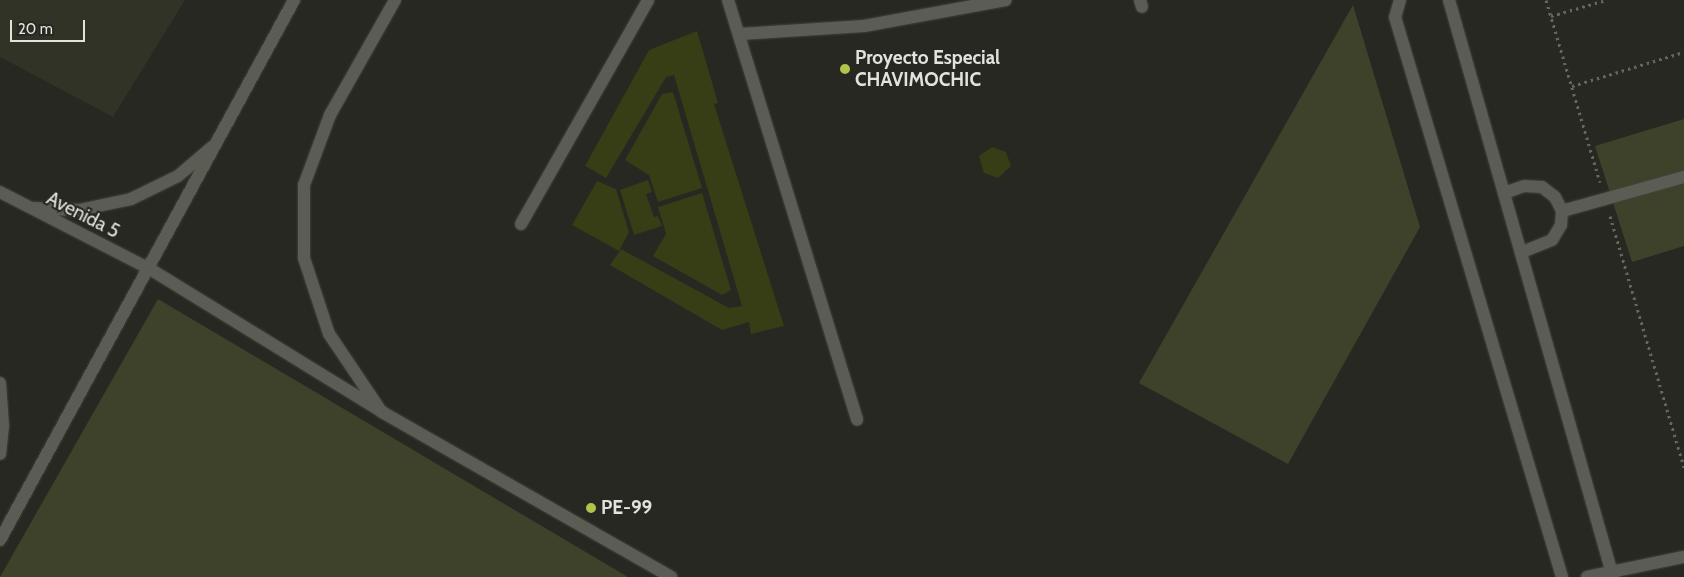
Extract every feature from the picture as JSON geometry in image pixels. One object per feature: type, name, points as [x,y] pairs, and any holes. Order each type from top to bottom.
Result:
[{"type":"street","points":[[0,540],[150,269],[294,0]]},
{"type":"street","points":[[382,412],[328,334],[304,258],[304,185],[330,115],[395,0]]},
{"type":"street","points":[[521,224],[648,0]]},
{"type":"street","points":[[728,0],[857,420]]},
{"type":"street","points":[[740,34],[864,26],[1006,0]]},
{"type":"street","points":[[1400,0],[1395,18],[1562,577]]},
{"type":"street","points":[[1449,0],[1613,574]]},
{"type":"street","points":[[27,208],[79,210],[131,199],[178,176],[218,142]]},
{"type":"street","points":[[1562,211],[1684,177]]},
{"type":"street","points":[[1504,193],[1524,186],[1542,187],[1556,198],[1562,211],[1561,225],[1552,240],[1522,252]]},
{"type":"street","name":"Avenida 5","points":[[0,192],[27,208],[150,269],[382,412],[671,577]]},
{"type":"street","points":[[0,384],[4,426],[0,454]]},
{"type":"street","points":[[1587,577],[1613,574],[1684,557]]},
{"type":"path","points":[[1546,0],[1684,467]]},
{"type":"path","points":[[1551,16],[1606,0]]},
{"type":"path","points":[[1572,86],[1684,52]]},
{"type":"shaded area","points":[[0,0],[185,0],[113,117],[0,57]]},
{"type":"green space","points":[[1353,5],[1420,227],[1288,464],[1139,383]]},
{"type":"green space","points":[[1684,119],[1684,246],[1632,262],[1595,146]]},
{"type":"green space","points":[[158,299],[628,577],[0,577]]},
{"type":"building","points":[[697,31],[718,103],[714,104],[784,326],[751,334],[749,322],[722,330],[610,265],[621,249],[729,308],[742,306],[674,75],[666,77],[606,178],[585,166],[649,50]]},
{"type":"building","points":[[673,92],[702,188],[658,202],[649,175],[625,160],[662,94]]},
{"type":"building","points":[[992,147],[1006,152],[1011,166],[998,178],[984,173],[979,156]]},
{"type":"building","points":[[648,180],[652,192],[646,194],[654,217],[658,216],[662,226],[634,235],[620,190]]},
{"type":"building","points":[[597,181],[616,189],[629,232],[619,251],[572,225]]},
{"type":"building","points":[[702,193],[731,290],[722,295],[653,256],[666,234],[658,207]]},
{"type":"place","name":"Proyecto Especial CHAVIMOCHIC","points":[[845,69]]},
{"type":"place","name":"PE-99","points":[[591,508]]}]
